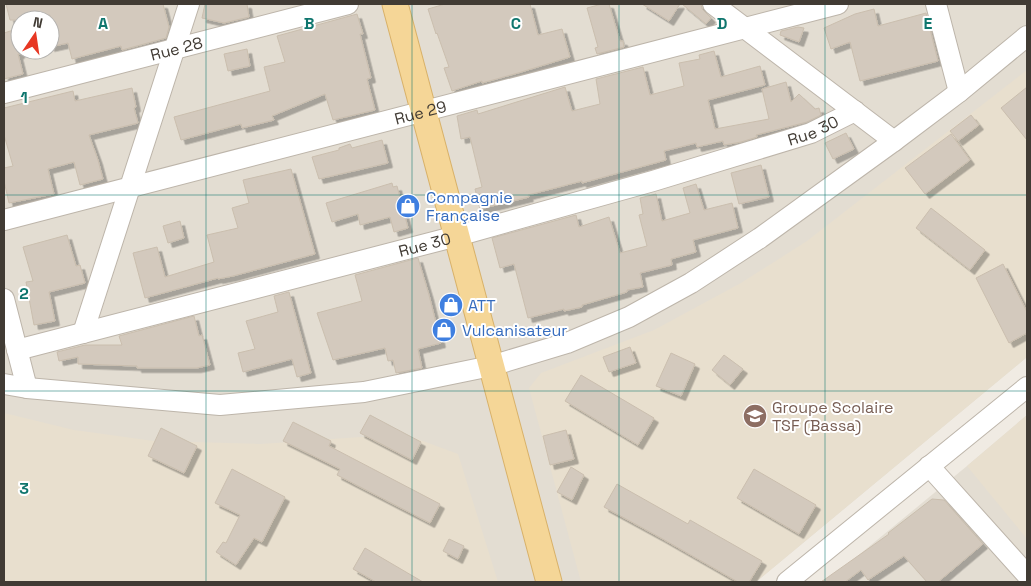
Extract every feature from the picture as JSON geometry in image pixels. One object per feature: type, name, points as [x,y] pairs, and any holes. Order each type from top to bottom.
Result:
[{"type":"main road","points":[[395,4],[549,582]]},
{"type":"street","points":[[83,333],[189,4]]},
{"type":"street","name":"Rue 28","points":[[4,93],[175,49],[314,8],[348,4]]},
{"type":"street","points":[[713,4],[894,141]]},
{"type":"street","name":"Rue 29","points":[[4,220],[838,4]]},
{"type":"street","points":[[936,4],[958,92]]},
{"type":"street","points":[[4,384],[27,388],[220,405],[364,392],[491,366],[567,343],[630,318],[692,283],[760,238],[894,141],[1027,36]]},
{"type":"street","name":"Rue 30","points":[[17,350],[457,236],[652,181],[811,133],[855,111]]},
{"type":"street","points":[[4,299],[27,388]]},
{"type":"street","points":[[799,578],[929,466],[1027,387]]},
{"type":"street","points":[[929,466],[1027,575]]},
{"type":"shaded area","points":[[4,4],[1027,4],[1027,357],[756,582],[4,582]]},
{"type":"shaded area","points":[[1027,70],[1027,357],[756,582],[581,582],[529,388],[541,373],[654,330],[741,283],[807,241]]},
{"type":"shaded area","points":[[4,413],[74,430],[154,441],[261,444],[404,434],[458,454],[498,582],[4,582]]},
{"type":"shaded area","points":[[1027,415],[1027,582],[826,582],[967,466]]},
{"type":"shaded area","points":[[1027,415],[1027,539],[967,466]]},
{"type":"building","points":[[6,4],[163,4],[169,27],[166,38],[122,50],[121,46],[72,59],[68,43],[60,45],[60,10],[10,10],[10,20]]},
{"type":"building","points":[[205,4],[247,4],[249,17],[224,23],[202,18]]},
{"type":"building","points":[[445,4],[530,4],[538,35],[562,29],[570,57],[452,91],[444,68],[449,67],[428,9]]},
{"type":"building","points":[[609,4],[620,41],[623,41],[624,47],[597,54],[595,48],[598,47],[587,8]]},
{"type":"building","points":[[642,4],[680,4],[669,21]]},
{"type":"building","points":[[682,4],[701,4],[702,9],[711,18],[706,24]]},
{"type":"building","points":[[874,9],[878,26],[926,13],[938,61],[860,81],[850,42],[831,49],[824,28],[855,14]]},
{"type":"building","points":[[357,14],[363,34],[360,34],[371,78],[367,79],[375,110],[333,120],[325,94],[272,116],[274,120],[242,128],[241,124],[181,140],[174,117],[270,91],[264,67],[285,62],[277,36]]},
{"type":"building","points":[[798,27],[804,28],[799,42],[780,35],[781,31]]},
{"type":"building","points":[[10,31],[10,60],[20,60],[23,74],[4,79],[4,33]]},
{"type":"building","points":[[247,49],[250,66],[228,71],[224,54]]},
{"type":"building","points":[[714,51],[721,77],[760,66],[765,85],[708,100],[715,129],[769,119],[762,89],[786,82],[791,102],[799,94],[815,109],[819,108],[821,115],[807,122],[756,135],[757,137],[741,142],[724,145],[723,141],[697,147],[696,143],[664,151],[666,160],[480,209],[475,189],[482,187],[470,137],[461,139],[457,116],[477,110],[478,114],[565,87],[572,111],[600,104],[596,79],[643,67],[650,95],[684,86],[679,63],[700,59],[699,55]]},
{"type":"building","points":[[1027,87],[1027,140],[1001,108]]},
{"type":"building","points":[[132,88],[138,123],[89,135],[103,179],[80,185],[74,162],[48,169],[54,194],[9,203],[4,181],[4,168],[13,166],[4,135],[4,108],[73,91],[75,101]]},
{"type":"building","points":[[971,115],[979,125],[958,141],[950,131]]},
{"type":"building","points":[[846,133],[854,149],[833,159],[825,143]]},
{"type":"building","points":[[951,134],[970,160],[925,194],[905,168]]},
{"type":"building","points":[[382,140],[388,163],[319,179],[312,157],[339,150],[339,148],[350,144],[352,148]]},
{"type":"building","points":[[761,165],[769,197],[739,204],[731,173]]},
{"type":"building","points":[[291,169],[315,254],[145,298],[133,253],[157,247],[165,277],[214,262],[207,235],[238,228],[232,208],[249,203],[243,180]]},
{"type":"building","points":[[392,183],[393,187],[397,186],[408,228],[394,232],[390,217],[360,225],[358,214],[332,222],[326,203]]},
{"type":"building","points":[[696,184],[704,210],[732,203],[738,228],[693,240],[696,252],[671,259],[672,265],[640,273],[643,287],[627,290],[627,292],[582,305],[582,307],[564,311],[564,309],[528,318],[514,264],[500,268],[492,238],[576,215],[579,227],[609,217],[620,253],[647,246],[639,215],[643,214],[640,198],[656,194],[662,221],[690,213],[683,188]]},
{"type":"building","points":[[931,208],[985,250],[970,270],[916,228]]},
{"type":"building","points":[[180,221],[184,238],[168,243],[163,226]]},
{"type":"building","points":[[67,235],[76,266],[80,265],[85,283],[49,292],[55,321],[34,325],[26,282],[33,281],[23,247]]},
{"type":"building","points":[[418,258],[441,343],[418,349],[422,368],[396,373],[393,360],[388,361],[385,348],[333,360],[317,313],[362,301],[355,275]]},
{"type":"building","points":[[1003,264],[1027,312],[1027,333],[1009,343],[976,278]]},
{"type":"building","points":[[289,292],[311,373],[297,377],[292,359],[243,372],[238,353],[255,349],[246,321],[278,312],[274,296]]},
{"type":"building","points":[[194,316],[199,336],[202,335],[210,365],[197,368],[137,368],[137,366],[78,364],[78,357],[59,361],[57,352],[85,345],[122,345],[119,336]]},
{"type":"building","points":[[630,347],[636,363],[609,372],[603,357]]},
{"type":"building","points":[[671,353],[695,364],[681,396],[656,386]]},
{"type":"building","points":[[724,355],[743,369],[730,385],[712,370]]},
{"type":"building","points":[[581,375],[654,418],[638,445],[565,401]]},
{"type":"building","points":[[370,415],[421,442],[412,460],[360,433]]},
{"type":"building","points":[[293,422],[331,441],[329,446],[440,504],[430,523],[337,475],[340,469],[283,441]]},
{"type":"building","points":[[161,428],[197,446],[184,473],[148,456]]},
{"type":"building","points":[[566,430],[574,459],[550,465],[543,436]]},
{"type":"building","points":[[571,467],[584,475],[572,500],[557,492]]},
{"type":"building","points":[[232,469],[285,497],[262,542],[254,538],[236,565],[216,552],[223,542],[226,543],[240,515],[215,503]]},
{"type":"building","points":[[754,469],[816,505],[799,534],[737,498]]},
{"type":"building","points":[[617,484],[688,524],[690,520],[762,561],[749,582],[738,582],[604,507]]},
{"type":"building","points":[[932,499],[944,500],[983,544],[938,582],[927,582],[904,556],[868,580],[861,570],[845,582],[821,582],[889,534]]},
{"type":"building","points":[[449,539],[464,546],[458,559],[443,551]]},
{"type":"building","points":[[365,548],[423,582],[376,582],[353,569]]},
{"type":"place","name":"Compagnie Française","points":[[408,206]]},
{"type":"place","name":"ATT","points":[[451,305]]},
{"type":"place","name":"Vulcanisateur","points":[[444,330]]},
{"type":"place","name":"Groupe Scolaire TSF (Bassa)","points":[[755,416]]}]
